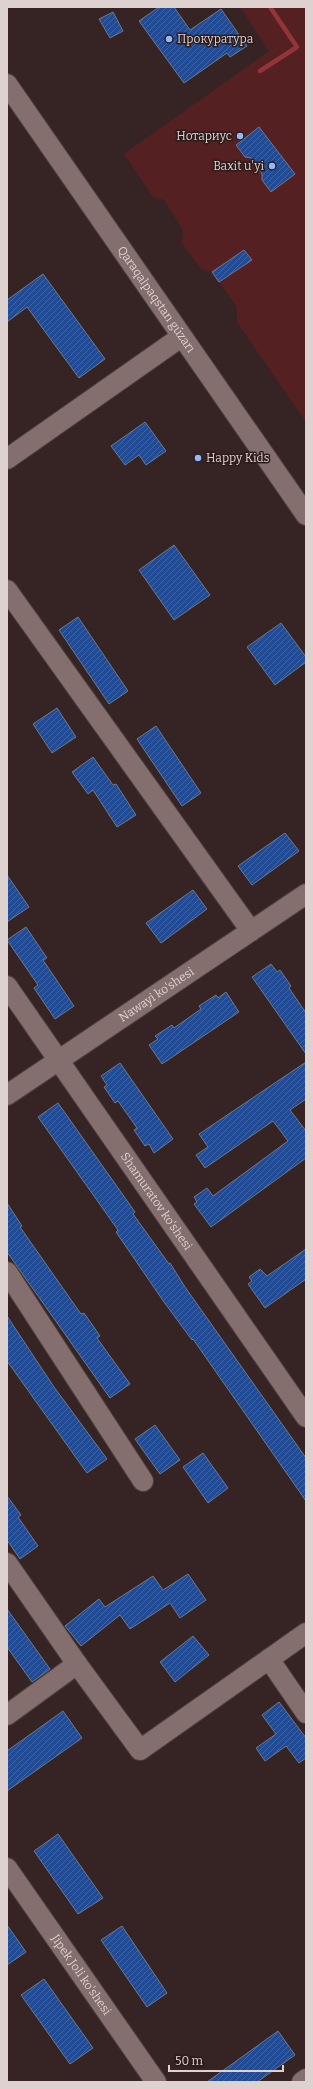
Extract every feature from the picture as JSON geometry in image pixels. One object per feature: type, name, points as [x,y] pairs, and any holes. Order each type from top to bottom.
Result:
[{"type":"street","name":"Qaraqalpaqstan gúzarı","points":[[7,84],[181,337],[306,515]]},
{"type":"street","points":[[7,459],[181,337]]},
{"type":"street","points":[[7,590],[251,931]]},
{"type":"street","name":"Nawayi ko'shesi","points":[[7,1095],[306,894]]},
{"type":"street","name":"Shamuratov ko'shesi","points":[[7,986],[306,1417]]},
{"type":"street","points":[[7,1272],[143,1481]]},
{"type":"street","points":[[7,1564],[77,1664],[140,1750],[306,1633]]},
{"type":"street","points":[[268,1659],[306,1714]]},
{"type":"street","points":[[7,1714],[77,1664]]},
{"type":"street","name":"Jipek Joli ko'shesi","points":[[7,1868],[156,2082]]},
{"type":"street","points":[[302,2082],[306,2079]]},
{"type":"shaded area","points":[[240,7],[306,7],[306,422],[237,322],[237,307],[212,272],[201,269],[182,243],[183,230],[164,200],[153,197],[124,154],[269,51]]},
{"type":"building","points":[[159,7],[174,7],[190,30],[221,9],[247,46],[230,57],[227,53],[184,83],[139,21]]},
{"type":"building","points":[[113,12],[123,31],[110,38],[99,19]]},
{"type":"building","name":"Baxit u'yi","points":[[259,127],[295,174],[271,192],[262,180],[262,174],[251,158],[245,157],[236,145]]},
{"type":"building","points":[[244,250],[252,260],[219,282],[212,272]]},
{"type":"building","points":[[43,274],[105,359],[79,378],[27,307],[7,322],[7,300]]},
{"type":"building","points":[[145,422],[166,451],[146,465],[139,455],[125,465],[111,446]]},
{"type":"building","points":[[174,545],[210,595],[174,620],[139,570]]},
{"type":"building","points":[[78,617],[128,691],[109,704],[59,630]]},
{"type":"building","points":[[281,623],[306,657],[306,662],[275,685],[247,647]]},
{"type":"building","points":[[57,708],[76,737],[52,753],[33,724]]},
{"type":"building","points":[[156,726],[201,793],[182,806],[137,739]]},
{"type":"building","points":[[93,757],[113,785],[116,784],[136,815],[117,827],[93,790],[88,794],[72,772]]},
{"type":"building","points":[[285,833],[299,851],[252,885],[238,866]]},
{"type":"building","points":[[7,875],[29,907],[7,922]]},
{"type":"building","points":[[193,890],[207,909],[161,943],[146,923]]},
{"type":"building","points":[[26,927],[47,958],[43,960],[74,1006],[55,1019],[34,988],[38,985],[7,940]]},
{"type":"building","points":[[271,964],[277,972],[280,970],[291,986],[289,988],[306,1013],[306,1054],[252,977]]},
{"type":"building","points":[[226,992],[239,1012],[162,1064],[149,1045],[158,1039],[155,1036],[172,1025],[174,1028],[201,1009],[199,1006],[216,995],[218,998]]},
{"type":"building","points":[[306,1062],[306,1099],[290,1110],[306,1131],[306,1158],[211,1227],[194,1204],[197,1202],[194,1197],[207,1188],[213,1196],[288,1141],[273,1121],[205,1168],[196,1155],[208,1147],[199,1134]]},
{"type":"building","points":[[120,1063],[173,1139],[154,1153],[149,1144],[145,1146],[134,1130],[137,1128],[118,1101],[115,1103],[104,1087],[107,1085],[101,1076]]},
{"type":"building","points":[[58,1103],[135,1212],[133,1214],[169,1264],[170,1263],[185,1287],[306,1458],[306,1501],[193,1339],[192,1340],[164,1302],[116,1232],[118,1230],[38,1117]]},
{"type":"building","points":[[7,1203],[22,1226],[20,1227],[81,1314],[84,1313],[100,1336],[97,1338],[130,1384],[110,1398],[7,1252]]},
{"type":"building","points":[[306,1249],[306,1279],[265,1308],[248,1284],[252,1281],[249,1277],[260,1269],[267,1276]]},
{"type":"building","points":[[7,1316],[54,1387],[107,1459],[87,1473],[7,1361]]},
{"type":"building","points":[[155,1425],[180,1460],[160,1474],[135,1439]]},
{"type":"building","points":[[203,1453],[228,1488],[208,1503],[183,1467]]},
{"type":"building","points":[[7,1496],[21,1515],[18,1517],[38,1546],[20,1559],[7,1540]]},
{"type":"building","points":[[188,1574],[206,1600],[180,1618],[170,1603],[130,1629],[120,1615],[81,1646],[65,1626],[99,1599],[105,1607],[153,1576],[163,1590]]},
{"type":"building","points":[[7,1609],[50,1669],[32,1682],[7,1647]]},
{"type":"building","points":[[193,1636],[209,1655],[175,1682],[160,1662]]},
{"type":"building","points":[[279,1702],[306,1738],[306,1758],[299,1763],[286,1746],[265,1761],[256,1748],[276,1734],[262,1715]]},
{"type":"building","points":[[63,1711],[82,1738],[7,1791],[7,1751]]},
{"type":"building","points":[[58,1834],[103,1898],[78,1914],[34,1851]]},
{"type":"building","points":[[7,1925],[26,1952],[7,1965]]},
{"type":"building","points":[[122,1926],[167,1993],[147,2007],[101,1940]]},
{"type":"building","points":[[44,1979],[93,2048],[70,2064],[21,1995]]},
{"type":"building","points":[[278,2031],[295,2055],[257,2082],[207,2082]]},
{"type":"waterway","points":[[260,71],[297,47],[270,7]]},
{"type":"place","name":"Прокуратура","points":[[169,39]]},
{"type":"place","name":"Нотариус","points":[[240,136]]},
{"type":"place","name":"Baxit u'yi","points":[[272,166]]},
{"type":"place","name":"Happy Kids","points":[[198,458]]}]
